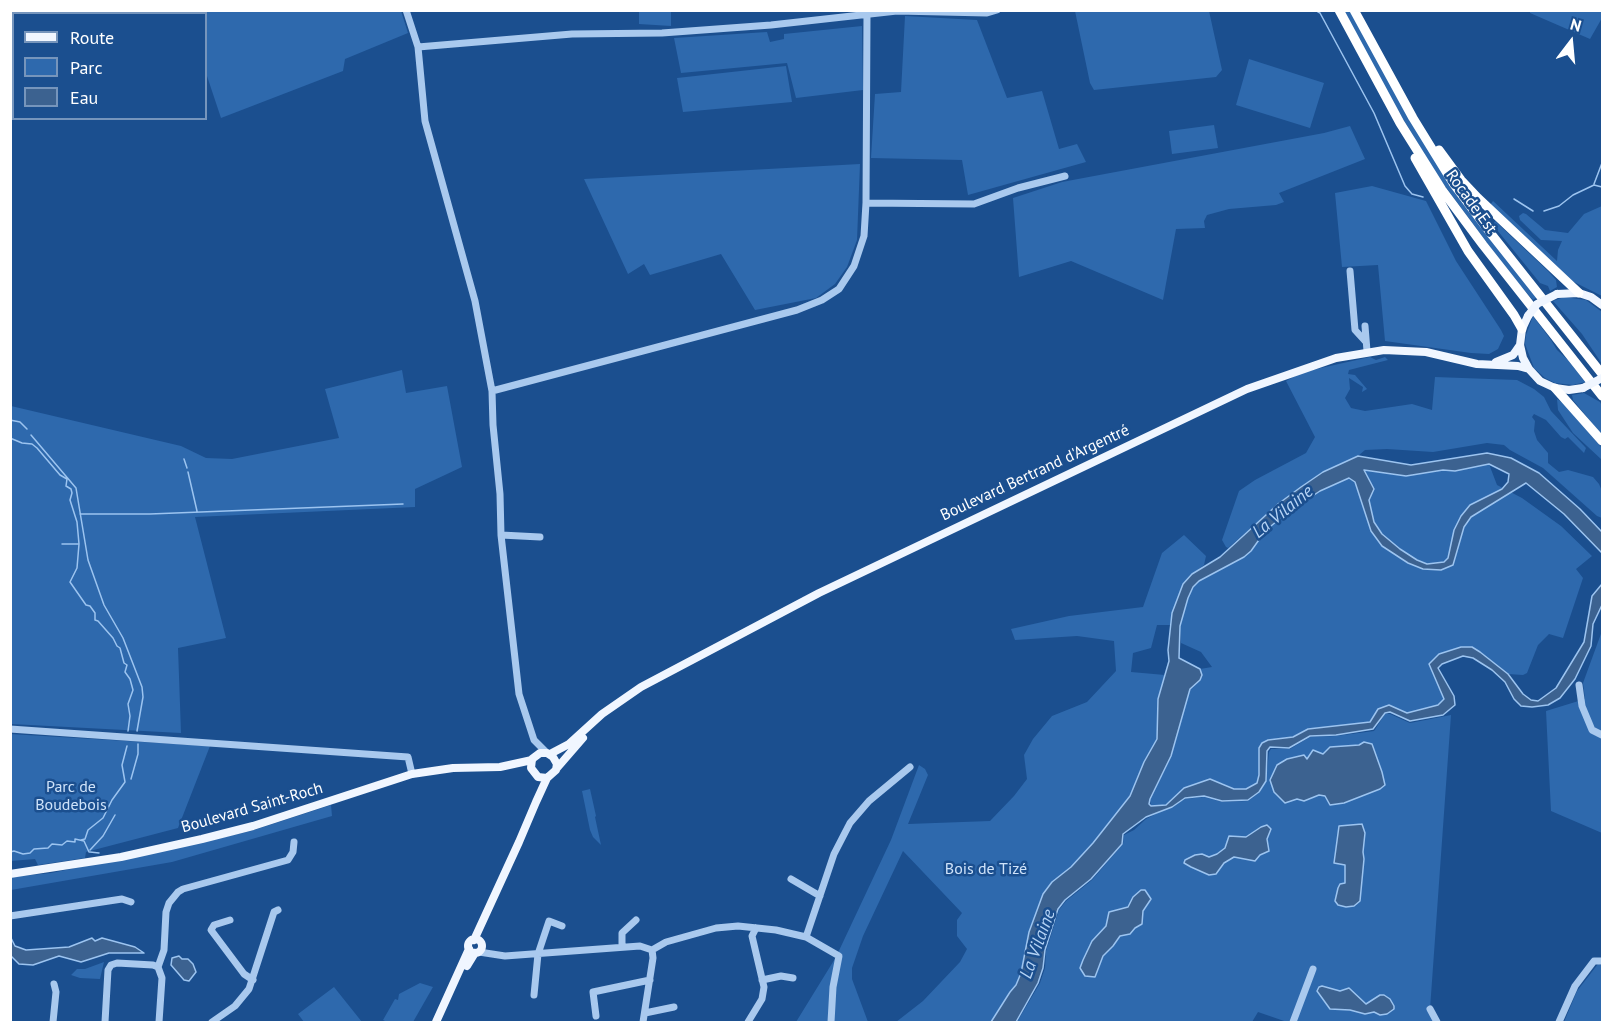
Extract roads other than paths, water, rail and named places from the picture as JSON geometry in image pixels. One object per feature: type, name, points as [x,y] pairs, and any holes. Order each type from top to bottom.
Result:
[{"type":"highway","name":"Rocade Est","points":[[1339,10],[1396,116],[1425,164],[1459,213],[1602,396]]},
{"type":"highway","name":"Rocade Est","points":[[1354,10],[1403,101],[1447,174],[1473,211],[1602,376]]},
{"type":"highway","points":[[1403,101],[1412,109],[1441,153],[1470,190],[1579,293]]},
{"type":"highway","points":[[1396,116],[1396,124],[1468,251],[1522,329]]},
{"type":"highway","points":[[1554,388],[1602,441]]},
{"type":"main road","points":[[1602,305],[1591,297],[1579,293],[1557,294],[1537,304],[1528,316],[1522,329],[1520,345],[1529,369],[1540,381],[1554,388],[1569,390],[1583,388],[1602,376]]},
{"type":"main road","points":[[1478,364],[1505,360],[1513,355],[1520,345]]},
{"type":"main road","name":"Boulevard Bertrand d'Argentré","points":[[627,696],[819,593],[1247,389],[1313,365],[1367,351],[1411,350],[1478,364]]},
{"type":"main road","points":[[1478,364],[1518,366],[1529,369]]},
{"type":"main road","points":[[536,802],[538,785],[531,766],[532,759],[538,753],[548,753],[569,744],[602,714],[627,696]]},
{"type":"main road","points":[[436,1023],[476,947],[494,899],[547,778],[553,775],[556,768],[598,721],[627,696]]},
{"type":"main road","points":[[548,753],[556,760],[556,768]]},
{"type":"main road","name":"Boulevard Saint-Roch","points":[[10,873],[121,857],[202,839],[253,826],[412,774],[453,768],[500,766],[532,759]]},
{"type":"main road","name":"Boulevard Saint-Roch","points":[[500,766],[534,774]]},
{"type":"main road","points":[[534,774],[547,778]]},
{"type":"street","points":[[406,10],[418,47],[425,121],[472,292],[492,392],[501,534],[519,694],[534,740],[532,759]]},
{"type":"street","points":[[418,47],[573,34],[662,33],[771,25],[897,11],[987,13],[997,10]]},
{"type":"street","points":[[492,392],[797,310],[822,300],[843,285],[854,266],[864,236],[867,15]]},
{"type":"street","points":[[866,203],[974,204],[1018,188],[1065,176]]},
{"type":"street","points":[[1350,270],[1355,330],[1366,342]]},
{"type":"street","points":[[1365,326],[1367,351]]},
{"type":"street","points":[[501,534],[540,537]]},
{"type":"street","points":[[1579,685],[1582,706],[1592,730],[1602,735]]},
{"type":"street","points":[[10,729],[408,757],[412,774]]},
{"type":"street","points":[[534,740],[548,753]]},
{"type":"street","points":[[806,937],[834,854],[850,823],[869,801],[910,766]]},
{"type":"street","points":[[159,1023],[162,978],[158,967],[164,950],[166,912],[169,903],[183,889],[288,860],[293,852],[294,842]]},
{"type":"street","points":[[791,879],[820,896]]},
{"type":"street","points":[[10,916],[122,899],[131,902]]},
{"type":"street","points":[[212,1023],[244,997],[253,980],[274,912],[278,910]]},
{"type":"street","points":[[230,920],[214,926],[211,930],[244,974],[253,980]]},
{"type":"street","points":[[622,947],[622,933],[636,920]]},
{"type":"street","points":[[534,995],[538,954],[549,921],[562,926]]},
{"type":"street","points":[[476,947],[494,955],[640,946],[652,950],[666,942],[716,928],[738,926],[776,930],[806,937],[839,956],[833,987],[831,1023]]},
{"type":"street","points":[[748,1023],[762,999],[764,987],[752,936],[756,928]]},
{"type":"street","points":[[643,1023],[653,958],[652,950]]},
{"type":"street","points":[[1559,1023],[1575,986],[1594,961],[1602,961]]},
{"type":"street","points":[[105,1023],[108,970],[111,965],[117,963],[158,967]]},
{"type":"street","points":[[1293,1023],[1314,969]]},
{"type":"street","points":[[762,980],[782,976],[793,978]]},
{"type":"street","points":[[596,1016],[592,992],[650,980]]},
{"type":"street","points":[[54,984],[56,992],[54,1023]]},
{"type":"street","points":[[645,1013],[674,1007]]},
{"type":"street","points":[[1430,1009],[1437,1023]]},
{"type":"water","name":"La Vilaine","points":[[1487,453],[1511,458],[1539,473],[1580,509],[1602,532],[1602,553],[1564,514],[1526,483],[1471,517],[1464,527],[1453,565],[1441,570],[1423,569],[1408,563],[1382,546],[1371,531],[1355,482],[1349,478],[1320,491],[1266,530],[1244,557],[1199,581],[1193,587],[1180,626],[1179,658],[1200,669],[1202,675],[1190,689],[1171,756],[1149,804],[1151,806],[1166,805],[1184,788],[1210,779],[1234,789],[1246,789],[1257,783],[1259,748],[1268,740],[1293,737],[1308,729],[1370,722],[1378,709],[1389,705],[1407,713],[1438,705],[1444,699],[1429,664],[1439,654],[1461,647],[1472,647],[1480,652],[1508,674],[1523,694],[1531,700],[1538,701],[1556,688],[1584,642],[1592,596],[1602,584],[1602,605],[1593,624],[1591,646],[1575,679],[1560,698],[1548,705],[1521,706],[1514,699],[1505,682],[1492,670],[1473,658],[1463,656],[1442,664],[1438,668],[1454,696],[1455,705],[1443,715],[1410,721],[1390,712],[1385,713],[1373,729],[1336,735],[1310,736],[1289,748],[1270,747],[1267,751],[1266,781],[1259,792],[1248,800],[1222,801],[1204,796],[1185,798],[1172,807],[1146,817],[1123,834],[1122,844],[1091,879],[1065,900],[1058,909],[1045,950],[1038,983],[1016,1022],[991,1022],[1016,985],[1021,973],[1029,932],[1043,894],[1052,882],[1071,867],[1093,843],[1130,796],[1144,762],[1157,739],[1158,699],[1169,661],[1172,613],[1183,584],[1192,574],[1220,557],[1278,504],[1323,472],[1358,456],[1411,465]],"holes":[[[1489,464],[1509,474],[1508,482],[1502,489],[1470,505],[1461,516],[1454,530],[1448,558],[1444,562],[1427,564],[1400,549],[1382,534],[1374,522],[1369,500],[1374,489],[1364,470],[1406,476],[1443,470],[1455,471]]]},
{"type":"water","points":[[1364,742],[1372,744],[1382,772],[1385,785],[1380,789],[1344,803],[1330,805],[1325,796],[1319,795],[1304,801],[1297,799],[1285,803],[1274,792],[1270,780],[1277,765],[1287,759],[1304,755],[1307,759],[1313,750],[1323,754],[1330,747],[1359,745]]},
{"type":"water","points":[[1362,824],[1365,833],[1360,901],[1354,906],[1346,907],[1338,905],[1335,901],[1340,884],[1345,883],[1345,865],[1334,863],[1339,826]]},
{"type":"water","points":[[1267,825],[1271,829],[1267,839],[1269,851],[1260,855],[1255,861],[1234,857],[1224,863],[1216,874],[1209,875],[1184,863],[1185,860],[1195,855],[1202,854],[1209,857],[1217,854],[1225,848],[1229,836],[1246,837]]},
{"type":"water","points":[[1141,890],[1145,890],[1151,899],[1143,911],[1142,924],[1130,934],[1120,936],[1103,956],[1095,977],[1085,976],[1080,968],[1083,960],[1092,941],[1106,926],[1109,912],[1128,907],[1133,897]]},
{"type":"water","points":[[11,938],[15,946],[26,950],[69,947],[92,938],[95,941],[102,938],[135,947],[144,953],[109,953],[81,962],[59,956],[33,965],[19,964],[11,956]]},
{"type":"water","points":[[179,956],[182,959],[188,959],[193,964],[196,972],[189,981],[184,980],[171,965],[172,958]]},
{"type":"water","points":[[1322,986],[1340,991],[1349,988],[1366,1004],[1384,995],[1390,999],[1394,1009],[1387,1014],[1380,1015],[1374,1012],[1365,1014],[1350,1010],[1330,1009],[1317,991]]},
{"type":"waterway","points":[[1315,10],[1320,13],[1374,113],[1405,186],[1412,194],[1423,197]]},
{"type":"waterway","points":[[1594,184],[1602,163]]},
{"type":"waterway","points":[[1544,211],[1559,206],[1573,195],[1594,185],[1602,187]]},
{"type":"waterway","points":[[1514,199],[1533,211]]},
{"type":"waterway","points":[[10,420],[20,422],[27,429]]},
{"type":"waterway","points":[[31,435],[76,488],[88,560],[104,605],[123,638],[142,687],[143,697],[137,731]]},
{"type":"waterway","points":[[10,438],[32,444],[60,475],[67,479],[66,486],[71,489],[72,493],[70,500],[77,522],[79,544],[77,568],[70,582],[86,605],[90,606],[95,613],[95,620],[120,648],[124,663],[127,665],[125,672],[133,690],[128,704],[130,716],[128,731]]},
{"type":"waterway","points":[[184,459],[187,468]]},
{"type":"waterway","points":[[188,472],[197,511]]},
{"type":"waterway","points":[[80,514],[150,514],[403,504]]},
{"type":"waterway","points":[[62,544],[79,544]]},
{"type":"waterway","points":[[131,779],[138,754],[138,744]]},
{"type":"waterway","points":[[81,840],[85,839],[88,830],[103,818],[125,782],[122,765],[127,746]]},
{"type":"waterway","points":[[90,850],[103,836],[115,815]]},
{"type":"waterway","points":[[10,852],[30,853],[34,849],[48,848],[52,844],[62,845],[67,841],[75,842],[75,839],[84,841],[89,852]]},
{"type":"waterway","points":[[90,852],[99,853]]},
{"type":"park label","name":"Parc de Boudebois","points":[[71,796]]},
{"type":"park label","name":"Bois de Tizé","points":[[986,869]]}]
